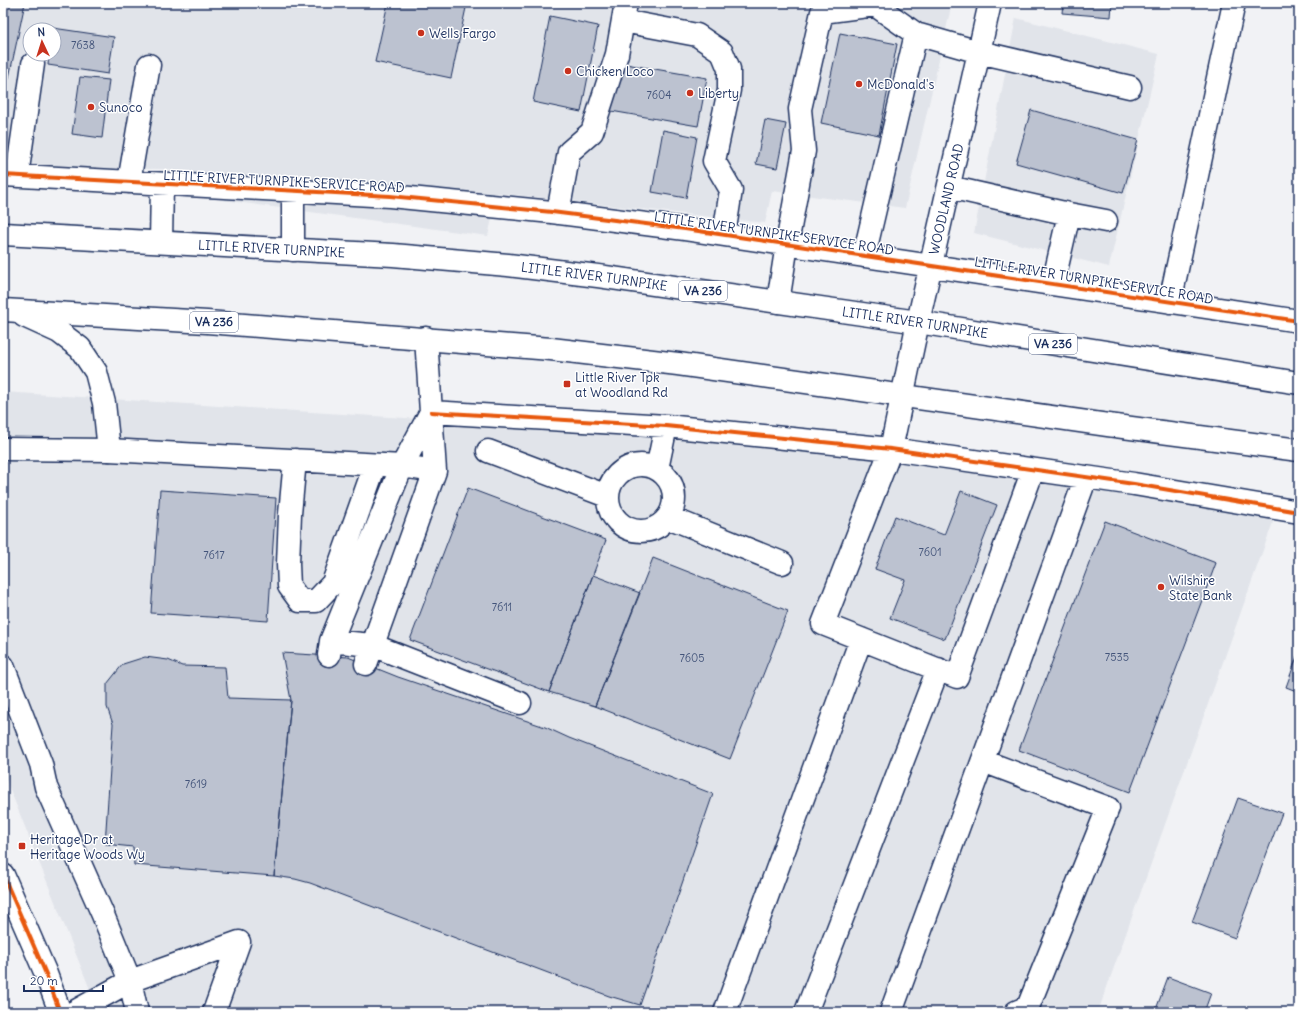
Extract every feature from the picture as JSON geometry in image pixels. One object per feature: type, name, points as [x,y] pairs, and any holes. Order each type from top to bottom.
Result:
[{"type":"street","name":"WOODLAND ROAD","points":[[861,639],[823,624],[891,449],[930,266],[990,3]]},
{"type":"street","points":[[1170,302],[1234,3]]},
{"type":"street","points":[[778,302],[804,151],[800,109],[822,12],[875,5],[916,34],[979,52],[1130,87]]},
{"type":"street","points":[[558,213],[569,152],[592,132],[616,54],[625,12],[697,35],[722,52],[729,69],[729,90],[714,161],[731,190],[724,235]]},
{"type":"street","points":[[864,256],[916,34]]},
{"type":"street","points":[[10,175],[33,64]]},
{"type":"street","points":[[129,182],[149,65]]},
{"type":"street","name":"LITTLE RIVER TURNPIKE SERVICE ROAD","points":[[10,175],[390,196],[558,213],[787,244],[1299,321]]},
{"type":"street","points":[[161,242],[162,184]]},
{"type":"street","points":[[949,187],[1106,221]]},
{"type":"street","points":[[293,191],[293,250]]},
{"type":"street","points":[[1053,284],[1069,214]]},
{"type":"street","name":"LITTLE RIVER TURNPIKE","points":[[3,234],[393,255],[508,265],[598,276],[918,322],[1299,383]]},
{"type":"street","points":[[9,310],[59,332],[80,348],[96,372],[104,403],[109,450]]},
{"type":"street","name":"VA 236","points":[[9,310],[207,322],[551,349],[678,364],[1108,425],[1299,450]]},
{"type":"street","points":[[369,654],[435,471],[426,338]]},
{"type":"street","points":[[431,412],[666,426],[891,449],[1134,484],[1299,512]]},
{"type":"street","points":[[431,412],[402,466],[330,648],[369,654],[520,703]]},
{"type":"street","points":[[657,469],[666,426]]},
{"type":"street","points":[[3,449],[109,450],[374,464],[402,466],[435,471]]},
{"type":"street","points":[[488,451],[607,496]]},
{"type":"street","points":[[295,460],[290,514],[288,564],[289,586],[300,602],[316,601],[333,583],[374,464]]},
{"type":"street","points":[[635,465],[646,465],[657,469],[666,476],[672,485],[674,496],[673,507],[668,517],[661,525],[651,530],[641,531],[630,529],[620,524],[608,507],[607,496],[610,485],[616,476],[625,469],[635,465]]},
{"type":"street","points":[[725,1012],[861,639],[956,677],[1033,470]]},
{"type":"street","points":[[892,1012],[1086,477]]},
{"type":"street","points":[[668,517],[782,562]]},
{"type":"street","points":[[3,666],[41,764],[46,787],[103,915],[130,981],[137,1012]]},
{"type":"street","points":[[806,1012],[938,669]]},
{"type":"street","points":[[983,761],[1108,808],[1028,1007],[1016,1012]]},
{"type":"street","points":[[3,875],[46,974],[60,1012]]},
{"type":"street","points":[[74,1012],[130,981],[240,942],[214,1012]]},
{"type":"shaded area","points":[[3,3],[952,3],[905,208],[772,191],[765,223],[498,193],[488,236],[163,192],[171,169],[3,168]]},
{"type":"shaded area","points":[[1016,18],[1159,54],[1109,267],[974,233]]},
{"type":"shaded area","points":[[3,392],[498,424],[505,409],[1277,511],[1098,1012],[99,1012],[3,772]]},
{"type":"building","points":[[3,3],[25,3],[4,101],[3,100]]},
{"type":"building","name":"Wells Fargo","points":[[388,3],[467,3],[451,78],[375,62]]},
{"type":"building","points":[[1063,3],[1112,3],[1111,17],[1062,13]]},
{"type":"building","points":[[550,16],[598,26],[581,112],[533,102]]},
{"type":"building","points":[[62,29],[114,37],[108,74],[48,65],[48,62],[62,62]]},
{"type":"building","name":"McDonald's","points":[[840,33],[897,44],[879,135],[821,123]]},
{"type":"building","points":[[620,63],[707,78],[698,126],[611,111]]},
{"type":"building","name":"Sunoco","points":[[80,77],[109,80],[102,138],[72,134]]},
{"type":"building","points":[[1031,110],[1138,140],[1123,193],[1016,163]]},
{"type":"building","points":[[765,120],[786,124],[777,168],[756,164]]},
{"type":"building","points":[[663,130],[697,137],[686,198],[652,192]]},
{"type":"building","points":[[468,488],[606,540],[549,692],[410,640]]},
{"type":"building","points":[[160,490],[276,498],[268,621],[151,613]]},
{"type":"building","points":[[961,491],[997,505],[945,639],[890,618],[905,580],[875,569],[895,516],[944,535]]},
{"type":"building","points":[[1105,521],[1216,563],[1130,792],[1019,750]]},
{"type":"building","points":[[653,558],[788,611],[730,759],[595,706]]},
{"type":"building","points":[[593,575],[640,593],[595,706],[549,692]]},
{"type":"building","points":[[1299,651],[1299,692],[1286,687]]},
{"type":"building","points":[[282,653],[348,657],[398,677],[545,727],[569,738],[713,794],[640,1005],[609,996],[310,883],[274,876],[291,700]]},
{"type":"building","points":[[145,657],[168,660],[182,666],[225,667],[228,698],[291,700],[274,876],[134,865],[133,847],[105,844],[113,724],[107,707],[107,684],[123,664]]},
{"type":"building","points":[[1238,798],[1282,813],[1235,938],[1192,922]]},
{"type":"building","points":[[1168,977],[1211,993],[1204,1012],[1155,1012]]},
{"type":"cycle path","points":[[3,175],[390,196],[552,212],[685,229],[1299,321]]},
{"type":"cycle path","points":[[431,412],[666,426],[891,449],[1134,484],[1299,512]]},
{"type":"cycle path","points":[[3,875],[46,974],[60,1012]]},
{"type":"place","name":"Wells Fargo","points":[[421,33]]},
{"type":"place","name":"Chicken Loco","points":[[568,71]]},
{"type":"place","name":"McDonald's","points":[[859,84]]},
{"type":"place","name":"Liberty","points":[[690,93]]},
{"type":"place","name":"Sunoco","points":[[91,107]]},
{"type":"place","name":"Little River Tpk at Woodland Rd","points":[[567,384]]},
{"type":"place","name":"Wilshire State Bank","points":[[1161,587]]},
{"type":"place","name":"Heritage Dr at Heritage Woods Wy","points":[[22,846]]}]
